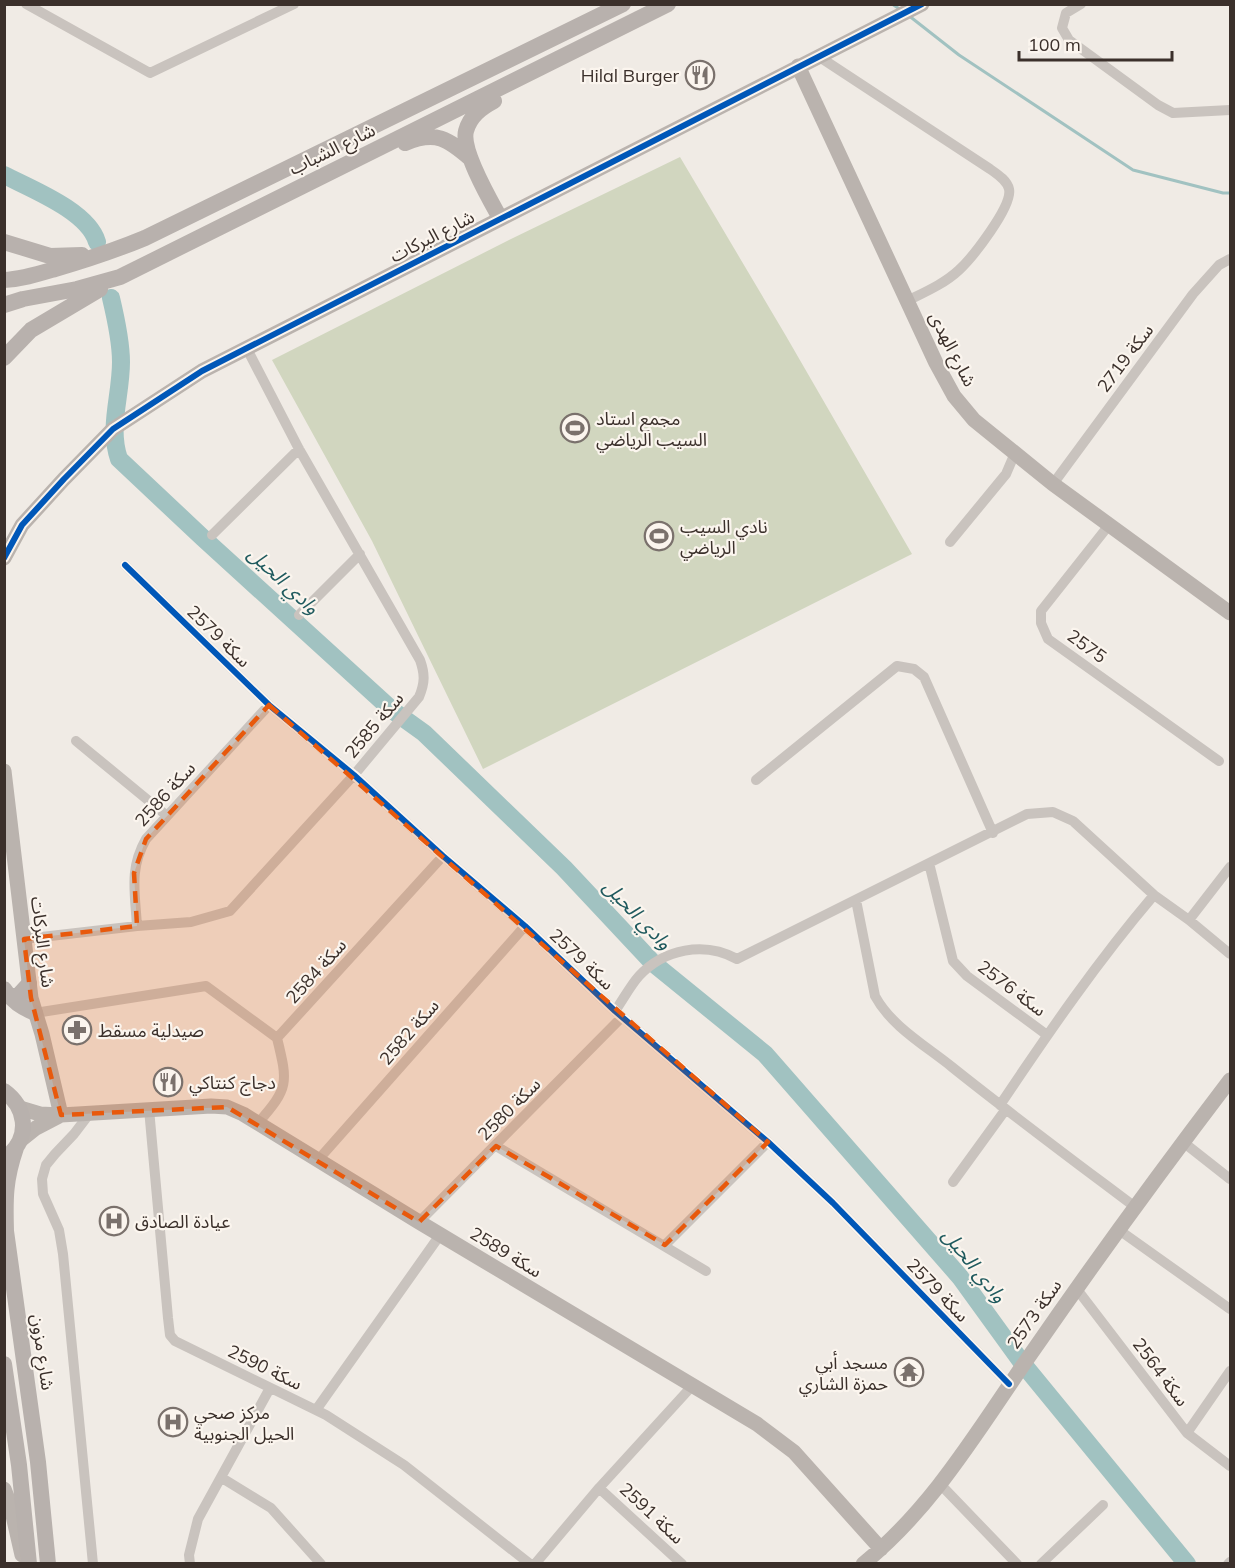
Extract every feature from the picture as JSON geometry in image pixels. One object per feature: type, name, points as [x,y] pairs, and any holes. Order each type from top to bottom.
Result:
[{"type":"main road","name":"شارع الشباب","points":[[4,280],[20,279],[104,255],[185,220],[623,4]]},
{"type":"main road","name":"شارع الشباب","points":[[4,305],[120,277],[670,4]]},
{"type":"main road","points":[[500,218],[471,159],[465,134],[470,120],[480,109],[670,4]]},
{"type":"main road","points":[[237,218],[415,139],[435,136],[451,141],[471,159]]},
{"type":"main road","points":[[4,242],[50,256],[104,255]]},
{"type":"main road","points":[[4,358],[31,330],[120,277]]},
{"type":"main road","points":[[7,992],[18,996],[29,984]]},
{"type":"main road","points":[[7,992],[20,1006],[35,1012]]},
{"type":"main road","points":[[5,1090],[20,1108]]},
{"type":"main road","name":"شارع مزون","points":[[20,1108],[24,1129],[14,1149],[8,1171],[5,1199],[6,1231],[38,1462],[48,1563]]},
{"type":"main road","points":[[4,1364],[9,1386],[29,1563]]},
{"type":"street","points":[[26,4],[150,73],[294,4]]},
{"type":"street","points":[[544,43],[606,4]]},
{"type":"street","name":"شارع البركات","points":[[4,558],[22,525],[114,429],[202,371],[922,4]]},
{"type":"street","points":[[1081,4],[1066,13],[1062,28],[1069,40],[1158,105],[1173,113],[1230,110]]},
{"type":"street","points":[[818,56],[990,169],[1009,189],[1006,207],[960,270],[907,301]]},
{"type":"street","name":"شارع الهدى","points":[[798,66],[907,301],[954,396],[974,420],[1053,484],[1230,614]]},
{"type":"street","name":"سكة 2719","points":[[1053,484],[1200,286],[1219,265],[1230,259]]},
{"type":"street","name":"سكة 2585","points":[[24,939],[191,922],[230,911],[354,775],[419,697],[424,684],[424,673],[420,660],[299,449],[247,349]]},
{"type":"street","points":[[212,535],[299,449]]},
{"type":"street","points":[[950,542],[1006,474],[1015,453]]},
{"type":"street","name":"2575","points":[[1109,525],[1041,611],[1041,623],[1048,639],[1219,761]]},
{"type":"street","points":[[299,615],[360,554]]},
{"type":"street","name":"سكة 2579","points":[[125,565],[269,705],[354,775],[443,856],[525,926],[619,1014],[768,1142],[833,1203],[1009,1384]]},
{"type":"street","points":[[756,780],[897,666],[914,669],[924,677],[993,833]]},
{"type":"street","name":"سكة 2586","points":[[137,926],[134,873],[137,855],[146,839],[166,814],[269,705]]},
{"type":"street","points":[[76,741],[166,814]]},
{"type":"street","name":"شارع البركات","points":[[4,771],[29,984],[61,1115]]},
{"type":"street","name":"سكة 2580","points":[[419,1222],[496,1146],[619,1014],[637,978],[653,963],[668,955],[708,949],[723,951],[737,959],[1027,814],[1053,812],[1073,821],[1154,895],[1230,954]]},
{"type":"street","name":"سكة 2584","points":[[277,1038],[443,856]]},
{"type":"street","name":"سكة 2576","points":[[929,863],[952,961],[967,976],[1047,1035]]},
{"type":"street","points":[[1189,920],[1230,867]]},
{"type":"street","points":[[953,1182],[1047,1035],[1112,945],[1154,895]]},
{"type":"street","points":[[856,900],[875,996],[882,1010],[1003,1107],[1135,1207]]},
{"type":"street","name":"سكة 2582","points":[[318,1160],[525,926]]},
{"type":"street","points":[[35,1012],[206,986],[277,1038],[285,1073],[284,1087],[273,1106],[258,1123]]},
{"type":"street","name":"سكة 2573","points":[[863,1563],[881,1549],[941,1485],[1076,1288],[1230,1080]]},
{"type":"street","name":"سكة 2589","points":[[20,1108],[40,1114],[61,1115],[192,1106],[227,1107],[243,1114],[440,1235],[757,1424],[794,1452],[881,1549]]},
{"type":"street","name":"سكة 2590","points":[[149,1109],[170,1335],[175,1341],[316,1410],[404,1465],[530,1563]]},
{"type":"street","points":[[90,1113],[46,1165],[42,1179],[43,1194],[59,1230],[63,1254],[93,1563]]},
{"type":"street","name":"سكة 2589","points":[[14,1149],[44,1123],[61,1115]]},
{"type":"street","points":[[665,1245],[768,1142]]},
{"type":"street","points":[[1183,1142],[1230,1179]]},
{"type":"street","points":[[496,1146],[706,1270]]},
{"type":"street","points":[[1119,1230],[1230,1309]]},
{"type":"street","points":[[316,1410],[440,1235]]},
{"type":"street","name":"سكة 2564","points":[[1076,1288],[1187,1432],[1230,1466]]},
{"type":"street","points":[[1187,1432],[1228,1378]]},
{"type":"street","points":[[535,1563],[599,1488],[693,1385]]},
{"type":"street","points":[[4,1407],[9,1386]]},
{"type":"street","points":[[190,1563],[189,1555],[198,1519],[270,1388]]},
{"type":"street","points":[[222,1478],[271,1508],[321,1563]]},
{"type":"street","points":[[941,1485],[1017,1563]]},
{"type":"street","name":"سكة 2591","points":[[599,1488],[682,1563]]},
{"type":"street","points":[[4,1489],[11,1507],[24,1563]]},
{"type":"street","points":[[1041,1563],[1103,1505]]},
{"type":"highlighted area","points":[[269,705],[768,1142],[665,1245],[496,1146],[419,1222],[227,1107],[61,1115],[31,998],[24,939],[137,926],[134,873],[146,839]]},
{"type":"green space","name":"مجمع استاد السيب الرياضي","points":[[680,157],[912,554],[483,769],[372,541],[272,360],[511,239]]},
{"type":"waterway","points":[[892,4],[901,10]]},
{"type":"waterway","points":[[908,15],[959,55],[1133,170],[1230,193]]},
{"type":"waterway","name":"وادي الحيل","points":[[4,175],[71,211],[92,231],[97,242]]},
{"type":"waterway","name":"وادي الحيل","points":[[111,298],[121,354],[115,423],[119,459],[392,710],[424,733],[564,868],[653,963],[765,1054],[960,1277],[1023,1364],[1187,1564]]},
{"type":"cycle path","points":[[4,558],[22,525],[113,429],[202,371],[922,4]]},
{"type":"cycle path","points":[[125,565],[269,705],[354,775],[443,856],[525,926],[615,1011],[768,1142],[833,1203],[1009,1384]]},
{"type":"place","name":"Hilal Burger","points":[[700,75]]},
{"type":"place","name":"مجمع استاد السيب الرياضي","points":[[575,428]]},
{"type":"place","name":"نادي السيب الرياضي","points":[[659,536]]},
{"type":"place","name":"صيدلية مسقط","points":[[77,1030]]},
{"type":"place","name":"دجاج كنتاكي","points":[[168,1082]]},
{"type":"place","name":"عيادة الصادق","points":[[114,1221]]},
{"type":"place","name":"مسجد أبي حمزة الشاري","points":[[909,1372]]},
{"type":"place","name":"مركز صحي الحيل الجنوبية","points":[[173,1422]]}]
